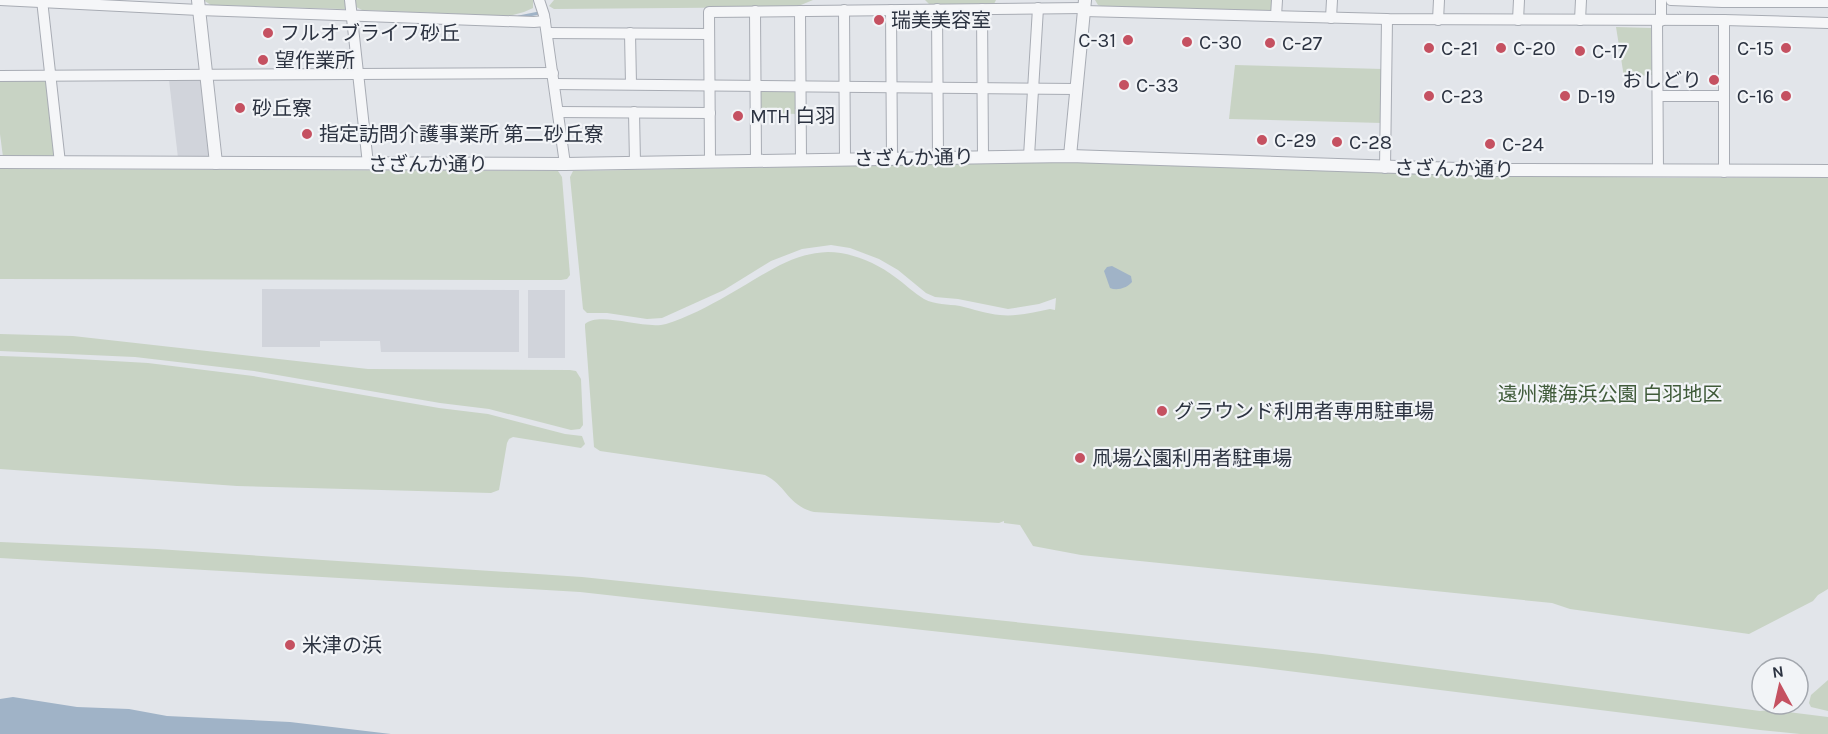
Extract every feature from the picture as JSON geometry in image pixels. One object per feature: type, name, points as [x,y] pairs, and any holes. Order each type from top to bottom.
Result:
[{"type":"street","points":[[0,0],[198,5],[352,16],[545,21]]},
{"type":"street","points":[[350,0],[368,164]]},
{"type":"street","points":[[539,0],[547,33],[565,164]]},
{"type":"street","points":[[1276,16],[1277,0]]},
{"type":"street","points":[[1331,18],[1332,0]]},
{"type":"street","points":[[1438,20],[1439,0]]},
{"type":"street","points":[[1518,20],[1519,0]]},
{"type":"street","points":[[1580,20],[1581,0]]},
{"type":"street","points":[[1658,171],[1660,0]]},
{"type":"street","points":[[1671,0],[1828,2]]},
{"type":"street","points":[[42,2],[60,163]]},
{"type":"street","points":[[1722,2],[1724,172]]},
{"type":"street","points":[[198,5],[216,164]]},
{"type":"street","points":[[1070,156],[1084,6]]},
{"type":"street","points":[[710,161],[709,12],[1084,6],[1331,18],[1723,20],[1828,23]]},
{"type":"street","points":[[1029,156],[1038,8]]},
{"type":"street","points":[[937,9],[938,158]]},
{"type":"street","points":[[982,9],[983,157]]},
{"type":"street","points":[[844,10],[845,159]]},
{"type":"street","points":[[891,10],[892,158]]},
{"type":"street","points":[[755,11],[756,160]]},
{"type":"street","points":[[800,11],[801,160]]},
{"type":"street","points":[[1385,168],[1388,19]]},
{"type":"street","points":[[547,33],[709,34]]},
{"type":"street","points":[[630,33],[631,84]]},
{"type":"street","points":[[0,76],[359,75],[553,78],[631,84],[1076,90]]},
{"type":"street","points":[[1658,96],[1724,96]]},
{"type":"street","points":[[558,112],[710,113]]},
{"type":"street","points":[[634,112],[635,162]]},
{"type":"street","name":"さざんか通り","points":[[0,162],[565,164],[1070,156],[1385,168],[1828,171]]},
{"type":"shaded area","points":[[202,79],[211,154],[207,158],[178,158],[169,80]]},
{"type":"shaded area","points":[[262,289],[519,290],[519,352],[381,352],[380,341],[320,341],[320,347],[262,347]]},
{"type":"shaded area","points":[[528,290],[565,290],[565,358],[528,358]]},
{"type":"green space","points":[[203,0],[348,0],[346,9],[342,9],[211,5]]},
{"type":"green space","points":[[352,0],[533,0],[533,8],[509,16],[362,10],[354,6]]},
{"type":"green space","points":[[554,0],[813,0],[796,7],[554,9],[549,6]]},
{"type":"green space","points":[[925,0],[996,0],[990,5],[930,5]]},
{"type":"green space","points":[[1095,0],[1273,0],[1270,11],[1104,7],[1098,5]]},
{"type":"green space","points":[[1616,27],[1651,28],[1652,75],[1624,77]]},
{"type":"green space","points":[[1235,65],[1383,69],[1382,123],[1229,119]]},
{"type":"green space","points":[[0,80],[46,80],[55,157],[3,157],[0,134]]},
{"type":"green space","points":[[759,92],[796,92],[798,114],[758,113]]},
{"type":"green space","name":"遠州灘海浜公園 白羽地区","points":[[1070,162],[1449,174],[1828,177],[1828,589],[1813,601],[1749,634],[1570,609],[1552,603],[1081,555],[1033,546],[1020,525],[1004,523],[1004,521],[999,523],[814,512],[798,505],[778,484],[765,475],[600,451],[594,447],[585,327],[585,324],[592,321],[601,319],[646,325],[666,324],[705,307],[788,262],[814,253],[828,252],[855,256],[872,263],[928,301],[985,313],[1012,315],[1055,310],[1056,298],[1039,304],[1008,309],[935,297],[879,259],[850,248],[831,245],[802,249],[771,261],[724,290],[662,318],[647,319],[607,313],[587,313],[583,309],[570,177],[573,171]]},
{"type":"green space","points":[[0,169],[558,171],[562,177],[570,275],[567,279],[561,280],[0,279]]},
{"type":"green space","points":[[0,334],[73,336],[368,369],[570,370],[576,371],[581,379],[583,425],[580,429],[571,430],[489,409],[440,403],[254,371],[135,357],[0,351]]},
{"type":"green space","points":[[0,356],[148,363],[253,376],[439,408],[488,414],[565,434],[582,436],[585,444],[581,448],[513,437],[509,439],[499,490],[491,493],[237,486],[0,469]]},
{"type":"green space","points":[[0,542],[157,549],[582,577],[1322,654],[1750,710],[1750,716],[1810,715],[1828,717],[1828,734],[1760,730],[1256,667],[580,592],[0,558]]},
{"type":"green space","points":[[1828,680],[1828,711],[1811,707],[1811,695]]},
{"type":"water","points":[[1112,266],[1131,276],[1132,282],[1122,288],[1110,288],[1104,271],[1107,267]]},
{"type":"water","points":[[13,697],[77,707],[129,709],[167,716],[290,722],[391,734],[0,734],[0,699]]},
{"type":"waterway","points":[[519,17],[539,13],[539,11]]},
{"type":"place","name":"瑞美美容室","points":[[879,20]]},
{"type":"place","name":"フルオブライフ砂丘","points":[[268,33]]},
{"type":"place","name":"C-31","points":[[1128,40]]},
{"type":"place","name":"C-30","points":[[1187,42]]},
{"type":"place","name":"C-27","points":[[1270,43]]},
{"type":"place","name":"C-21","points":[[1429,48]]},
{"type":"place","name":"C-20","points":[[1501,48]]},
{"type":"place","name":"C-15","points":[[1786,48]]},
{"type":"place","name":"C-17","points":[[1580,51]]},
{"type":"place","name":"望作業所","points":[[263,60]]},
{"type":"place","name":"おしどり","points":[[1714,80]]},
{"type":"place","name":"C-33","points":[[1124,85]]},
{"type":"place","name":"C-23","points":[[1429,96]]},
{"type":"place","name":"D-19","points":[[1565,96]]},
{"type":"place","name":"C-16","points":[[1786,96]]},
{"type":"place","name":"砂丘寮","points":[[240,108]]},
{"type":"place","name":"MTH 白羽","points":[[738,116]]},
{"type":"place","name":"指定訪問介護事業所 第二砂丘寮","points":[[307,134]]},
{"type":"place","name":"C-29","points":[[1262,140]]},
{"type":"place","name":"C-28","points":[[1337,142]]},
{"type":"place","name":"C-24","points":[[1490,144]]},
{"type":"place","name":"グラウンド利用者専用駐車場","points":[[1162,411]]},
{"type":"place","name":"凧場公園利用者駐車場","points":[[1080,458]]},
{"type":"place","name":"米津の浜","points":[[290,645]]}]
